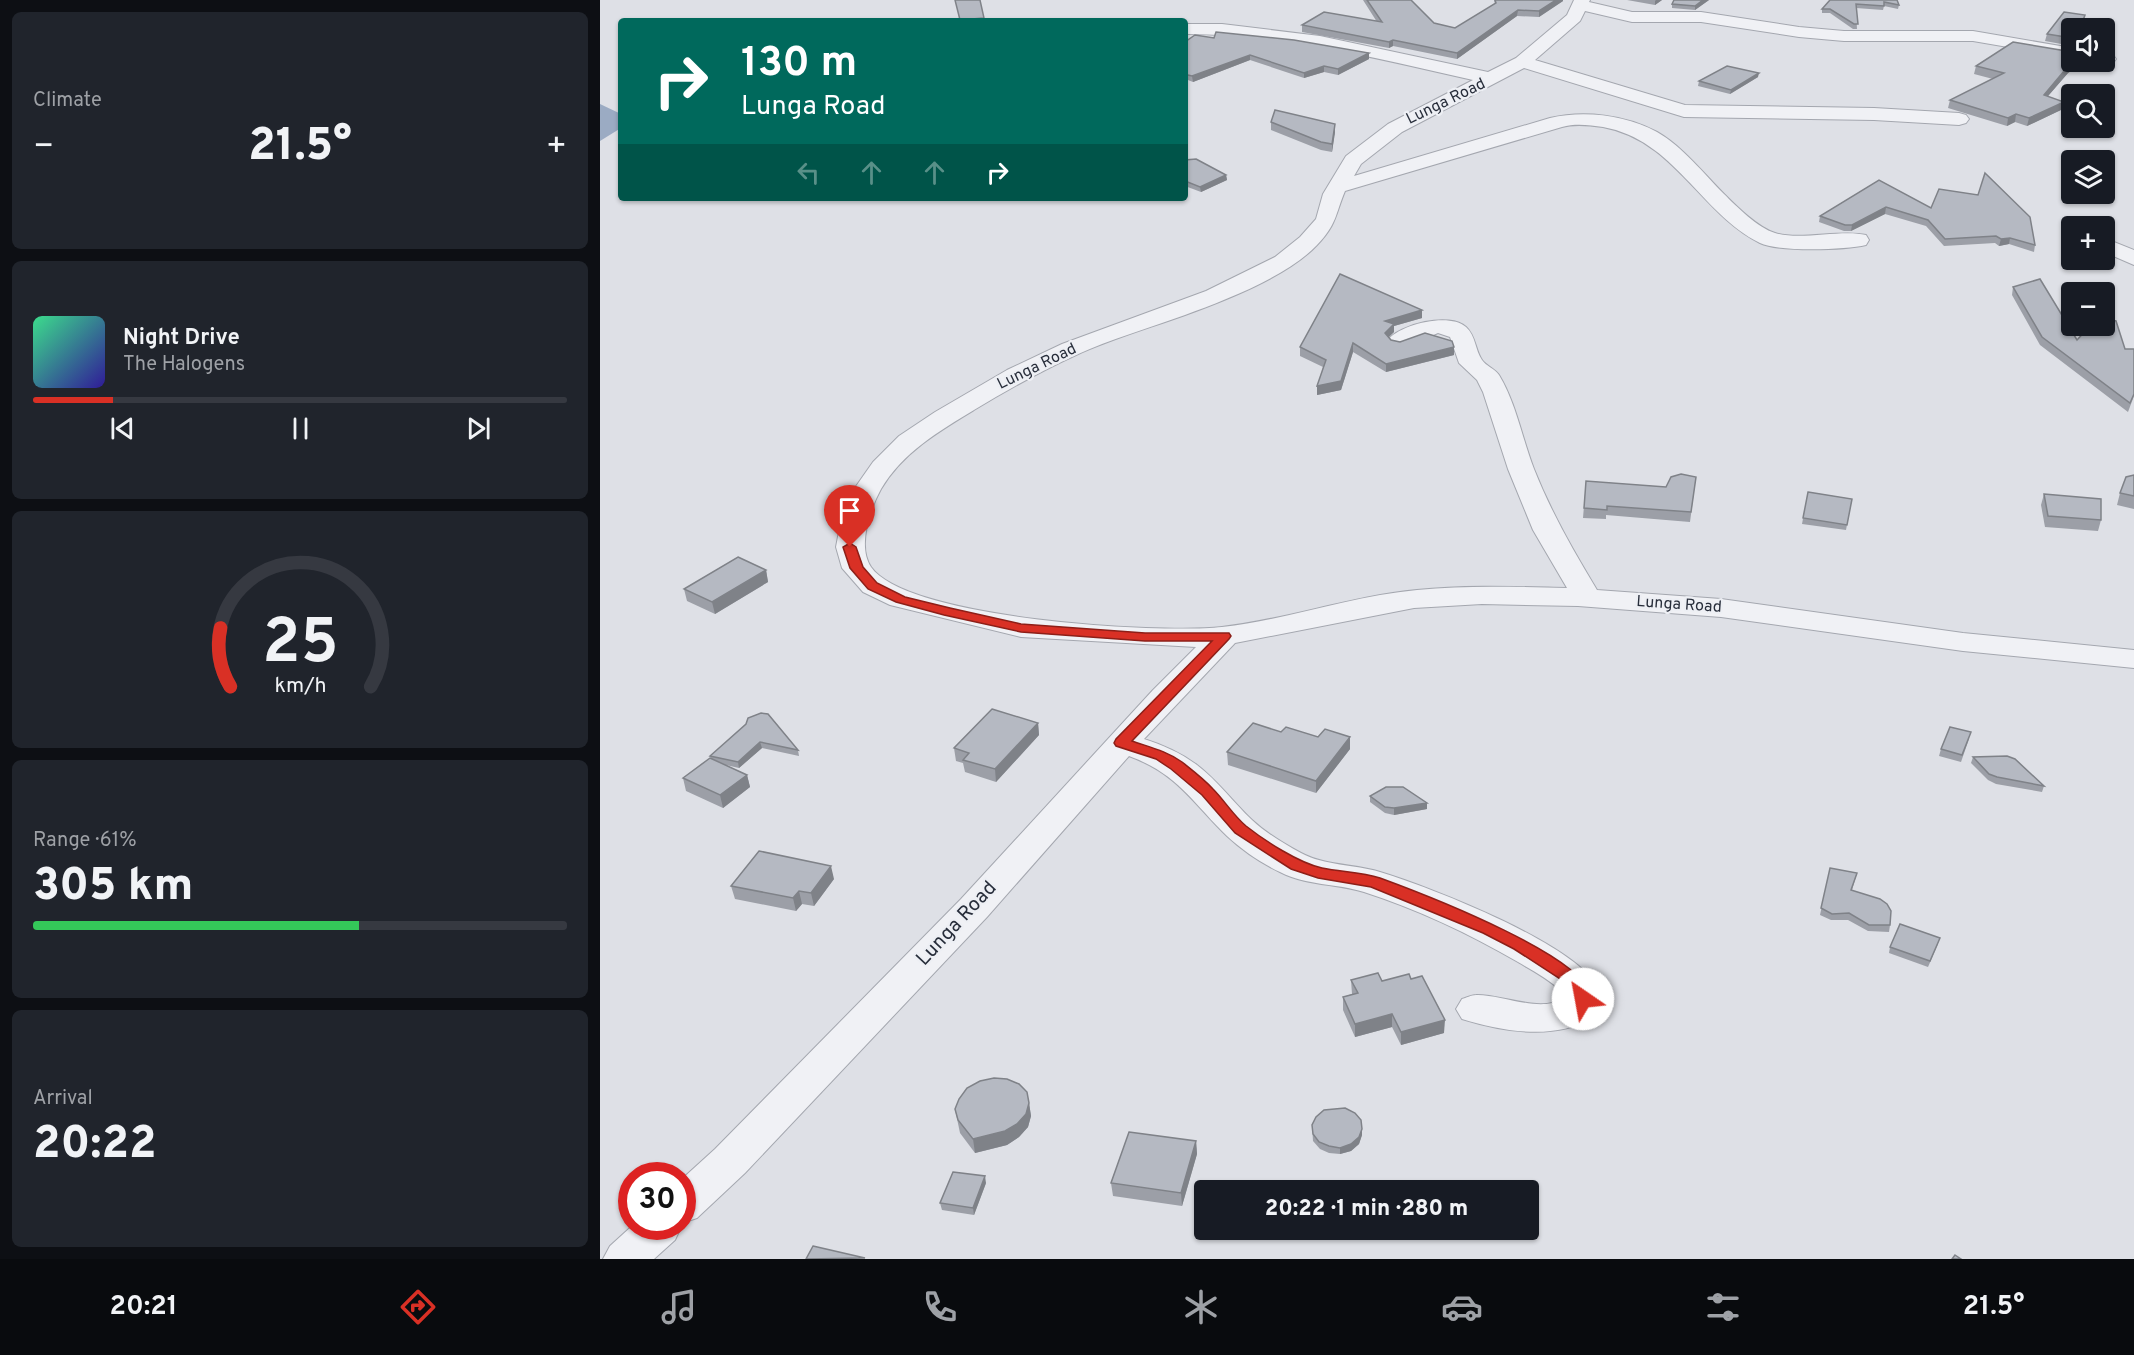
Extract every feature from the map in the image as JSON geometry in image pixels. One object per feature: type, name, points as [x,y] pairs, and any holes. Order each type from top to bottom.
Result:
[{"type":"street","points":[[1581,2],[1632,17],[1701,17],[1791,31],[1844,36],[1973,36],[2061,51]]},
{"type":"street","name":"Lunga Road","points":[[1581,2],[1574,17],[1522,62],[1395,128],[1353,160],[1337,187],[1326,220],[1308,242],[1283,262],[1214,296],[1070,349],[1016,375],[908,442],[882,468],[866,492],[855,521],[850,547],[856,568],[873,586],[900,599],[1021,628],[1156,638],[1225,636],[1414,599],[1482,595],[1721,608],[1963,642],[2134,659]]},
{"type":"street","points":[[1188,29],[1222,29],[1320,41],[1493,79]]},
{"type":"street","points":[[1522,62],[1684,111],[1874,114],[1959,118]]},
{"type":"street","points":[[1337,187],[1557,122],[1570,119],[1594,120],[1616,124],[1659,142],[1732,214],[1769,239],[1825,243],[1858,240]]},
{"type":"street","points":[[2115,249],[2134,258]]},
{"type":"street","points":[[1399,341],[1437,326],[1456,330],[1461,336],[1471,363],[1487,376],[1496,392],[1521,469],[1547,530],[1588,599]]},
{"type":"street","name":"Lunga Road","points":[[696,1193],[730,1161],[974,908],[1122,743],[1225,636]]},
{"type":"street","points":[[1122,743],[1161,756],[1176,765],[1207,792],[1240,830],[1297,866],[1318,873],[1374,882],[1488,929],[1520,944],[1571,978],[1581,991],[1583,999],[1579,1006],[1566,1015],[1548,1019],[1475,1009]]},
{"type":"street","points":[[625,1259],[646,1240]]},
{"type":"water","points":[[600,104],[618,113],[618,130],[600,141]]},
{"type":"building","points":[[955,0],[980,0],[984,18],[960,18]]},
{"type":"building","points":[[1367,0],[1411,0],[1434,23],[1455,28],[1496,3],[1495,0],[1556,0],[1539,11],[1518,10],[1457,53],[1302,25],[1324,12],[1382,22]]},
{"type":"building","points":[[1674,0],[1703,0],[1695,6],[1672,4]]},
{"type":"building","points":[[1830,0],[1897,0],[1899,5],[1884,2],[1884,6],[1856,4],[1858,24],[1854,24],[1830,9],[1822,9]]},
{"type":"building","points":[[2064,12],[2085,15],[2084,18],[2061,18],[2061,36],[2047,34]]},
{"type":"building","points":[[1216,32],[1294,40],[1369,53],[1338,69],[1324,66],[1304,73],[1250,55],[1192,76],[1188,75],[1188,40],[1195,35],[1214,38]]},
{"type":"building","points":[[2013,42],[2061,50],[2061,72],[2063,72],[2044,95],[2061,101],[2061,103],[2029,118],[2016,114],[2008,118],[1950,100],[2004,73],[1976,66]]},
{"type":"building","points":[[1727,66],[1759,73],[1731,90],[1699,81]]},
{"type":"building","points":[[1275,110],[1335,124],[1332,144],[1321,142],[1271,122]]},
{"type":"building","points":[[1196,159],[1226,175],[1200,187],[1188,182],[1188,160]]},
{"type":"building","points":[[1985,173],[2030,217],[2035,245],[1996,236],[1945,239],[1928,220],[1886,207],[1852,225],[1845,225],[1820,216],[1879,180],[1931,208],[1939,189],[1978,195]]},
{"type":"building","points":[[1340,274],[1422,310],[1385,321],[1394,324],[1385,333],[1391,340],[1400,342],[1425,333],[1452,341],[1454,347],[1386,364],[1353,343],[1341,381],[1317,386],[1326,360],[1300,347]]},
{"type":"building","points":[[2040,279],[2061,314],[2061,336],[2075,336],[2077,340],[2081,336],[2115,336],[2116,321],[2125,349],[2134,349],[2134,394],[2130,403],[2042,337],[2013,287]]},
{"type":"building","points":[[1681,474],[1696,477],[1691,512],[1607,506],[1607,510],[1584,508],[1586,481],[1666,487],[1671,477]]},
{"type":"building","points":[[2134,475],[2134,496],[2120,493],[2126,477]]},
{"type":"building","points":[[1808,492],[1852,499],[1847,525],[1803,518]]},
{"type":"building","points":[[2044,494],[2101,499],[2101,520],[2048,516]]},
{"type":"building","points":[[738,557],[766,570],[712,602],[684,589]]},
{"type":"building","points":[[992,709],[1038,723],[995,769],[963,760],[969,753],[954,748]]},
{"type":"building","points":[[761,713],[768,714],[798,750],[760,742],[738,762],[710,756],[746,724],[748,718]]},
{"type":"building","points":[[1253,723],[1281,732],[1286,727],[1318,737],[1325,729],[1350,737],[1316,781],[1227,752]]},
{"type":"building","points":[[1950,727],[1971,732],[1962,755],[1941,749]]},
{"type":"building","points":[[2007,756],[2015,759],[2044,786],[1989,774],[1973,757]]},
{"type":"building","points":[[710,758],[747,775],[720,795],[683,778]]},
{"type":"building","points":[[1386,787],[1403,787],[1427,803],[1394,808],[1385,807],[1370,796]]},
{"type":"building","points":[[759,851],[831,866],[811,893],[799,891],[793,898],[731,886]]},
{"type":"building","points":[[1830,868],[1857,873],[1851,890],[1880,899],[1887,904],[1891,911],[1890,925],[1869,925],[1849,913],[1832,914],[1821,908]]},
{"type":"building","points":[[1900,924],[1940,938],[1930,961],[1890,947]]},
{"type":"building","points":[[1378,973],[1382,981],[1409,974],[1411,979],[1422,976],[1445,1020],[1401,1032],[1392,1014],[1355,1024],[1343,997],[1358,993],[1351,980]]},
{"type":"building","points":[[994,1078],[1007,1079],[1019,1084],[1027,1092],[1029,1103],[1026,1114],[1017,1124],[1005,1131],[973,1139],[958,1120],[955,1109],[967,1088],[980,1081]]},
{"type":"building","points":[[1345,1108],[1355,1113],[1361,1120],[1362,1129],[1359,1137],[1351,1144],[1340,1148],[1319,1142],[1313,1134],[1312,1125],[1316,1117],[1324,1110]]},
{"type":"building","points":[[1129,1132],[1196,1141],[1181,1193],[1111,1183]]},
{"type":"building","points":[[953,1172],[985,1176],[973,1208],[940,1203]]},
{"type":"building","points":[[813,1246],[865,1258],[806,1259]]},
{"type":"route","points":[[850,547],[856,568],[873,586],[900,599],[949,612],[1021,628],[1188,639],[1225,636],[1122,743],[1161,756],[1176,765],[1207,792],[1240,830],[1297,866],[1318,873],[1374,882],[1488,929],[1520,944],[1571,978],[1581,991],[1583,999]]}]
